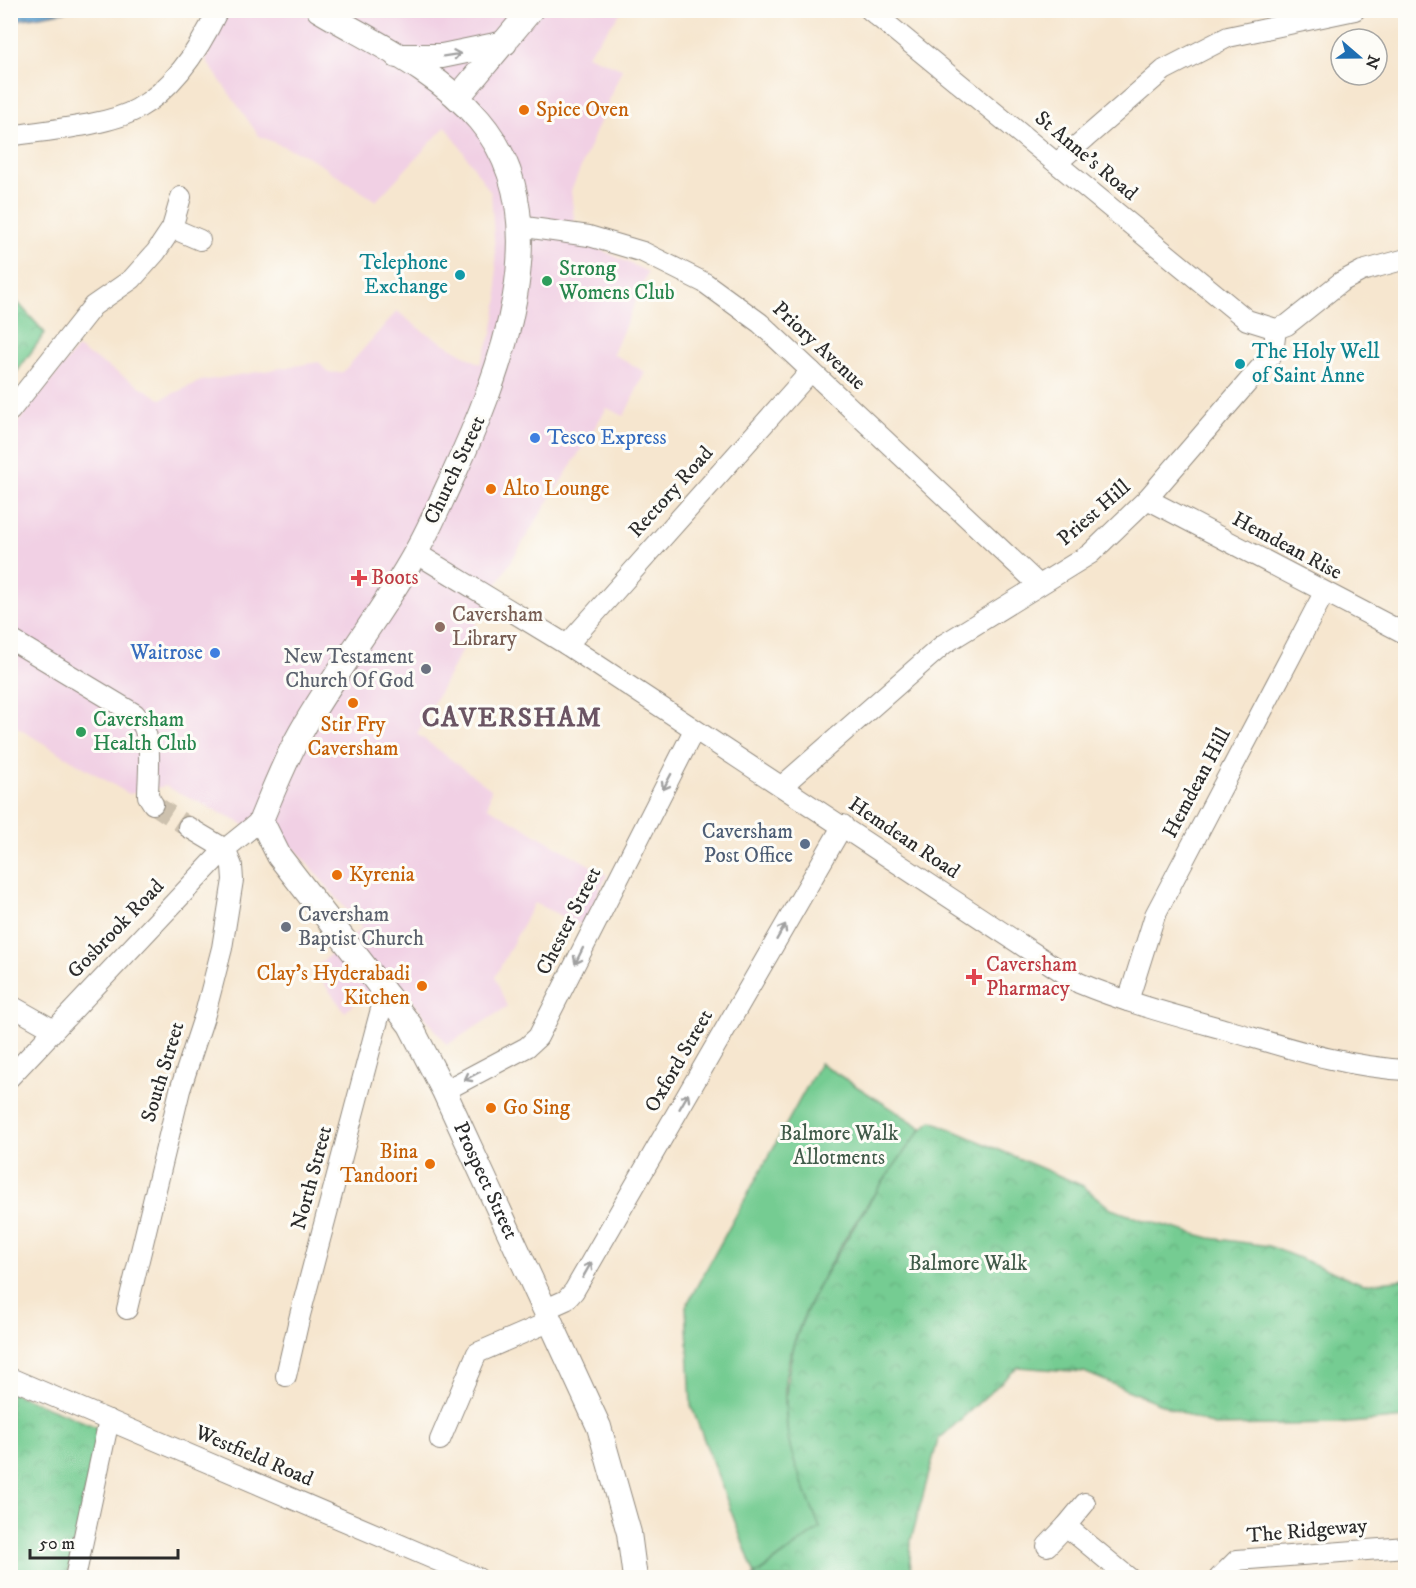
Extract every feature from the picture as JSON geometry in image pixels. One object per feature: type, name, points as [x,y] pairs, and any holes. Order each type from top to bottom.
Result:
[{"type":"main road","name":"Church Street","points":[[261,820],[299,734],[336,673],[416,553],[469,442],[502,356],[516,299],[518,226],[508,171],[494,141],[458,97],[397,56],[319,10]]},
{"type":"main road","points":[[458,97],[531,10]]},
{"type":"main road","points":[[397,56],[442,56],[505,43]]},
{"type":"main road","name":"Prospect Street","points":[[261,820],[286,865],[390,996],[410,1025],[444,1090],[599,1427],[629,1533],[635,1578]]},
{"type":"street","points":[[10,136],[108,119],[136,109],[184,68],[207,34],[218,10]]},
{"type":"street","name":"St Anne's Road","points":[[870,10],[1058,162],[1247,320],[1276,329]]},
{"type":"street","points":[[1058,162],[1164,70],[1228,37],[1355,10]]},
{"type":"street","points":[[10,411],[93,306],[132,279],[156,252],[172,228],[181,197]]},
{"type":"street","name":"Priory Avenue","points":[[518,226],[589,236],[643,252],[705,283],[760,323],[1039,585]]},
{"type":"street","points":[[172,228],[200,240]]},
{"type":"street","points":[[1276,329],[1296,320],[1324,293],[1341,282],[1362,271],[1406,259]]},
{"type":"street","name":"Priest Hill","points":[[782,786],[944,644],[1090,554],[1147,499],[1273,353],[1276,329]]},
{"type":"street","name":"Rectory Road","points":[[567,645],[811,371]]},
{"type":"street","name":"Hemdean Rise","points":[[1147,499],[1406,634]]},
{"type":"street","name":"Hemdean Road","points":[[416,553],[567,645],[694,730],[843,825],[1058,970],[1087,986],[1128,1001],[1331,1059],[1406,1070]]},
{"type":"street","name":"Hemdean Hill","points":[[1128,1001],[1155,915],[1324,592]]},
{"type":"street","points":[[10,639],[135,714],[144,723],[147,737],[148,796],[153,804]]},
{"type":"street","name":"Chester Street","points":[[444,1090],[527,1047],[538,1037],[694,730]]},
{"type":"street","name":"Gosbrook Road","points":[[10,1077],[225,849],[261,820]]},
{"type":"street","name":"Oxford Street","points":[[440,1440],[477,1353],[548,1315],[574,1291],[843,825]]},
{"type":"street","points":[[188,827],[225,849]]},
{"type":"street","name":"South Street","points":[[127,1309],[180,1090],[206,1014],[222,948],[233,880],[232,866],[225,849]]},
{"type":"street","name":"North Street","points":[[286,1376],[381,1009],[390,996]]},
{"type":"street","points":[[10,1005],[54,1030]]},
{"type":"street","name":"Westfield Road","points":[[10,1378],[478,1578]]},
{"type":"street","points":[[75,1578],[109,1420]]},
{"type":"street","points":[[1047,1546],[1085,1503]]},
{"type":"street","points":[[1066,1526],[1129,1578]]},
{"type":"street","name":"The Ridgeway","points":[[1219,1578],[1237,1560],[1406,1547]]},
{"type":"shaded area","points":[[224,11],[622,11],[587,55],[622,69],[571,191],[576,238],[648,272],[613,354],[645,372],[624,416],[607,408],[498,582],[417,734],[491,789],[488,807],[607,875],[583,926],[534,903],[495,977],[507,1007],[447,1045],[390,972],[345,1012],[313,969],[362,928],[296,850],[165,786],[129,794],[11,724],[11,431],[77,348],[161,399],[201,381],[319,362],[328,373],[343,372],[397,311],[421,330],[480,364],[492,334],[498,298],[491,193],[446,126],[376,201],[307,156],[259,136],[206,60]]},
{"type":"green space","points":[[11,295],[45,333],[11,380]]},
{"type":"green space","name":"Balmore Walk Allotments","points":[[820,1063],[922,1128],[882,1182],[841,1245],[806,1311],[794,1343],[785,1381],[788,1437],[797,1470],[820,1528],[755,1575],[691,1405],[686,1306]]},
{"type":"green space","name":"Balmore Walk","points":[[932,1121],[1083,1186],[1111,1209],[1140,1219],[1210,1238],[1269,1246],[1363,1284],[1405,1279],[1405,1418],[1339,1424],[1214,1426],[1084,1372],[1018,1367],[938,1440],[911,1540],[910,1561],[913,1577],[752,1578],[820,1528],[797,1470],[788,1438],[786,1404],[788,1373],[794,1344],[804,1317],[831,1265],[886,1175],[903,1150]]},
{"type":"green space","points":[[10,1392],[99,1428],[67,1577],[11,1577]]},
{"type":"water","points":[[11,10],[67,10],[67,11],[11,21]]},
{"type":"tunnel","points":[[153,804],[188,827]]},
{"type":"place","name":"Spice Oven","points":[[524,110]]},
{"type":"place","name":"Telephone Exchange","points":[[460,275]]},
{"type":"place","name":"Strong Womens Club","points":[[547,281]]},
{"type":"place","name":"The Holy Well of Saint Anne","points":[[1240,364]]},
{"type":"place","name":"Tesco Express","points":[[535,438]]},
{"type":"place","name":"Alto Lounge","points":[[491,489]]},
{"type":"place","name":"Boots","points":[[359,578]]},
{"type":"place","name":"Caversham Library","points":[[440,627]]},
{"type":"place","name":"Waitrose","points":[[215,653]]},
{"type":"place","name":"New Testament Church Of God","points":[[426,669]]},
{"type":"place","name":"Stir Fry Caversham","points":[[353,703]]},
{"type":"place","name":"Caversham Health Club","points":[[81,732]]},
{"type":"place","name":"Caversham Post Office","points":[[805,844]]},
{"type":"place","name":"Kyrenia","points":[[337,875]]},
{"type":"place","name":"Caversham Baptist Church","points":[[286,927]]},
{"type":"place","name":"Caversham Pharmacy","points":[[974,977]]},
{"type":"place","name":"Clay's Hyderabadi Kitchen","points":[[422,986]]},
{"type":"place","name":"Go Sing","points":[[491,1108]]},
{"type":"place","name":"Bina Tandoori","points":[[430,1164]]},
{"type":"district","name":"CAVERSHAM","points":[[512,718]]}]
